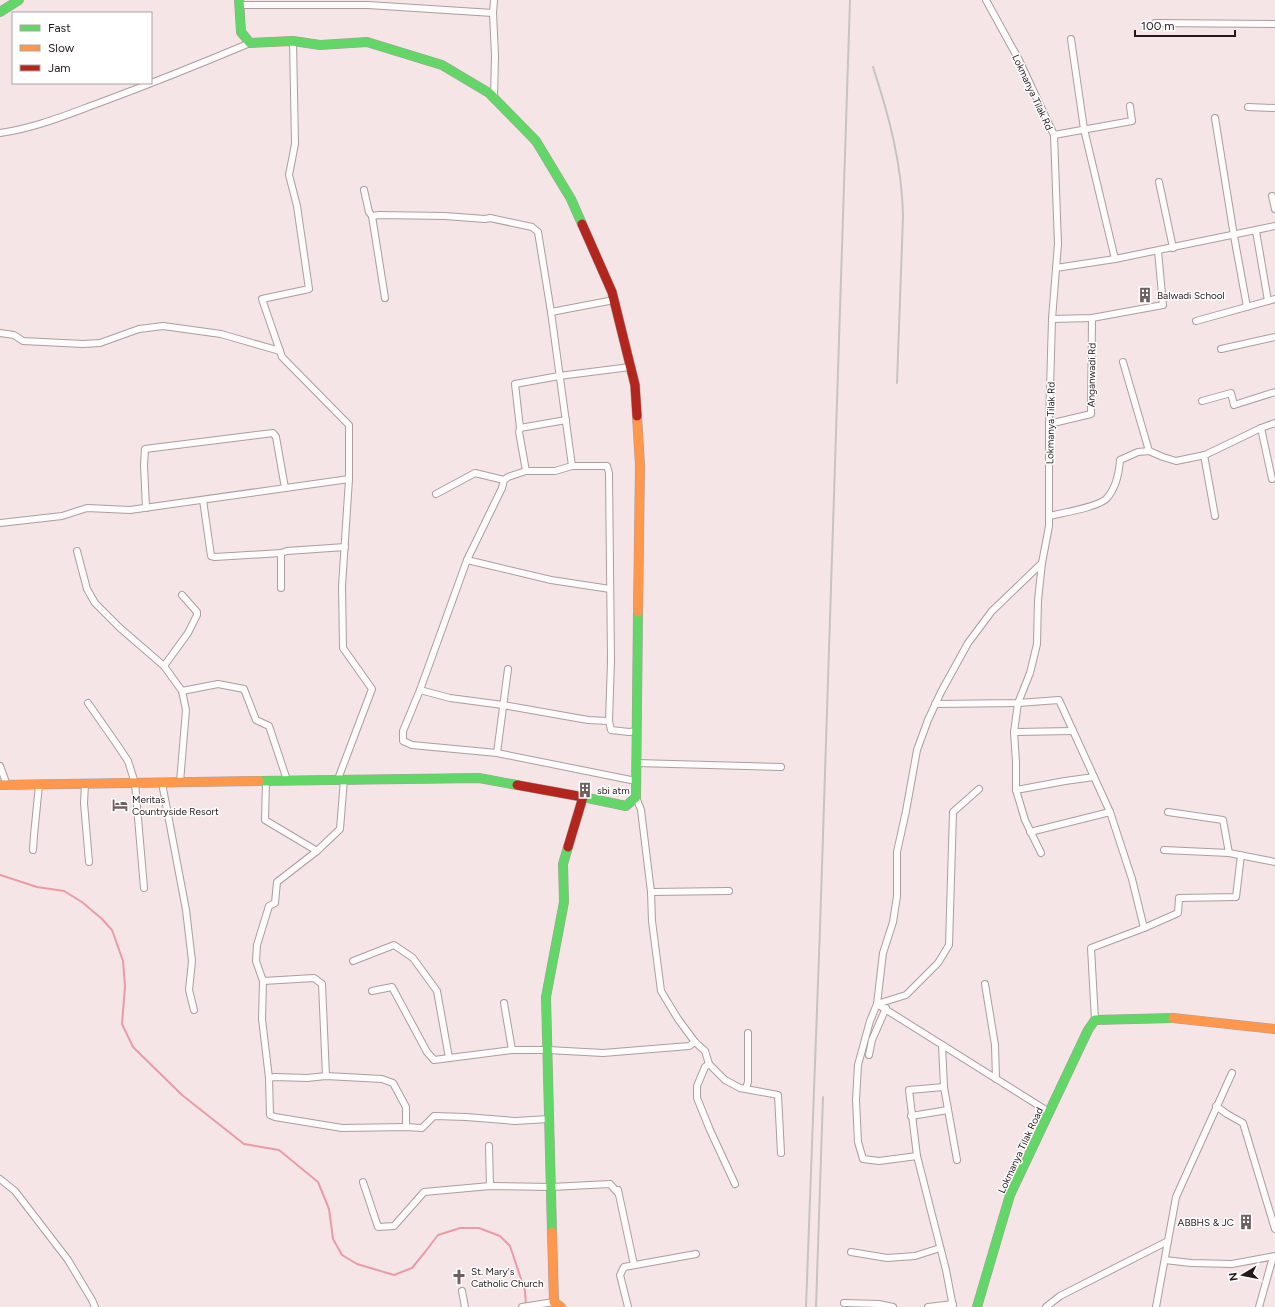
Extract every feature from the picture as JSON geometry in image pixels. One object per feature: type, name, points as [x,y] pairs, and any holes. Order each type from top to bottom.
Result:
[{"type":"main road","points":[[0,12],[19,0]]},
{"type":"main road","points":[[4,785],[479,778],[626,806],[636,797],[640,466],[635,385],[612,292],[571,199],[536,141],[489,93],[442,65],[367,42],[320,45],[293,41],[250,43],[241,32],[239,2]]},
{"type":"main road","points":[[558,1304],[551,1187],[546,997],[564,902],[563,864],[583,797]]},
{"type":"main road","points":[[1094,1020],[1168,1017],[1275,1029]]},
{"type":"main road","name":"Lokmanya Tilak Road","points":[[977,1307],[1010,1195],[1094,1020]]},
{"type":"street","points":[[494,0],[494,98]]},
{"type":"street","name":"Lokmanya Tilak Rd","points":[[986,0],[1019,60],[1054,135],[1058,244],[1052,320],[1049,424],[1049,526],[1042,563],[1038,600],[1037,644],[1030,673],[1018,703],[1014,732],[1016,790],[1025,820],[1041,853]]},
{"type":"street","points":[[239,2],[368,5],[493,13]]},
{"type":"street","points":[[1155,23],[1275,24]]},
{"type":"street","points":[[1071,38],[1084,129],[1115,259]]},
{"type":"street","points":[[293,41],[295,144],[289,175],[296,206],[309,289],[262,299],[282,357],[349,425],[349,479],[342,586],[343,648],[372,689],[341,779],[340,830],[317,851],[277,882],[275,903],[268,906],[257,945],[256,961],[263,981],[262,1019],[269,1078],[270,1115],[342,1128],[422,1128],[434,1116],[515,1121],[549,1119]]},
{"type":"street","points":[[152,84],[250,43]]},
{"type":"street","points":[[0,134],[22,130],[50,121],[152,84]]},
{"type":"street","points":[[1054,135],[1132,121],[1130,106]]},
{"type":"street","points":[[1248,107],[1275,108]]},
{"type":"street","points":[[1215,118],[1247,307]]},
{"type":"street","points":[[1159,182],[1173,248]]},
{"type":"street","points":[[364,190],[369,212],[372,216],[385,298]]},
{"type":"street","points":[[1272,196],[1275,209]]},
{"type":"street","points":[[372,216],[445,216],[485,219],[490,218],[532,227],[538,232],[551,312],[572,466]]},
{"type":"street","points":[[1056,268],[1158,251],[1234,236],[1275,226]]},
{"type":"street","points":[[1256,231],[1268,301]]},
{"type":"street","points":[[1052,320],[1092,318],[1163,305],[1158,251]]},
{"type":"street","points":[[1196,321],[1275,299]]},
{"type":"street","points":[[551,312],[614,300]]},
{"type":"street","name":"Anganwadi Rd","points":[[1049,424],[1091,414],[1092,318]]},
{"type":"street","points":[[0,333],[14,336],[23,341],[83,344],[100,343],[139,329],[163,326],[221,334],[280,350]]},
{"type":"street","points":[[1221,349],[1275,336]]},
{"type":"street","points":[[1123,362],[1149,451]]},
{"type":"street","points":[[526,471],[519,432],[520,428],[515,384],[559,376],[630,367]]},
{"type":"street","points":[[1202,400],[1231,393],[1234,405],[1275,392]]},
{"type":"street","points":[[520,428],[566,420]]},
{"type":"street","points":[[1048,516],[1086,507],[1103,501],[1107,498],[1118,477],[1120,460],[1138,452],[1149,451],[1162,457],[1176,460],[1204,455],[1275,423]]},
{"type":"street","points":[[1261,428],[1272,479]]},
{"type":"street","points":[[146,508],[144,465],[145,449],[273,432],[276,437],[285,488]]},
{"type":"street","points":[[1204,455],[1216,516]]},
{"type":"street","points":[[636,781],[497,753],[412,745],[403,741],[403,731],[420,690],[468,560],[502,488],[504,480],[508,477],[526,471],[554,471],[572,466],[607,466],[609,473],[611,661],[609,721],[611,730],[629,732],[637,731]]},
{"type":"street","points":[[436,494],[475,473],[504,480]]},
{"type":"street","points":[[0,523],[62,516],[88,508],[130,510],[349,479]]},
{"type":"street","points":[[203,500],[211,556],[215,558],[345,547]]},
{"type":"street","points":[[77,551],[87,589],[95,603],[120,628],[164,666],[182,691],[186,710],[180,782]]},
{"type":"street","points":[[281,553],[281,588]]},
{"type":"street","points":[[468,560],[551,580],[610,589]]},
{"type":"street","points":[[917,1156],[879,1161],[863,1159],[858,1142],[856,1100],[858,1065],[870,1021],[877,1004],[883,953],[893,922],[897,896],[897,852],[917,750],[935,704],[968,643],[992,611],[1042,563]]},
{"type":"street","points":[[164,666],[188,633],[197,615],[197,612],[182,595]]},
{"type":"street","points":[[497,753],[502,705],[508,669]]},
{"type":"street","points":[[182,691],[218,684],[244,689],[256,720],[269,726],[287,780]]},
{"type":"street","points":[[420,690],[450,698],[502,705],[558,716],[609,721]]},
{"type":"street","points":[[935,704],[1018,703],[1059,700],[1110,812],[1132,879],[1144,928]]},
{"type":"street","points":[[88,703],[128,761],[135,783],[144,888]]},
{"type":"street","points":[[1014,732],[1073,731]]},
{"type":"street","points":[[636,763],[780,767]]},
{"type":"street","points":[[0,766],[4,785]]},
{"type":"street","points":[[1016,790],[1094,777]]},
{"type":"street","points":[[266,781],[265,820],[317,851]]},
{"type":"street","points":[[162,782],[186,910],[192,961],[189,990],[194,1010]]},
{"type":"street","points":[[33,850],[40,784]]},
{"type":"street","points":[[85,784],[84,803],[89,862]]},
{"type":"street","points":[[877,1004],[906,995],[938,963],[949,945],[953,812],[979,789]]},
{"type":"street","points":[[636,797],[641,810],[651,892],[652,921],[661,991],[678,1020],[695,1042],[705,1051],[709,1064],[725,1080],[740,1088],[778,1095],[781,1153]]},
{"type":"street","points":[[1030,832],[1110,812]]},
{"type":"street","points":[[1168,812],[1223,820],[1229,853]]},
{"type":"street","points":[[1164,850],[1229,853],[1275,862]]},
{"type":"street","points":[[1094,1020],[1091,948],[1144,928],[1178,913],[1179,898],[1236,897],[1241,855]]},
{"type":"street","points":[[651,892],[728,891]]},
{"type":"street","points":[[353,961],[394,946],[413,958],[437,991],[449,1058]]},
{"type":"street","points":[[263,981],[314,978],[322,984],[326,1076]]},
{"type":"street","points":[[985,984],[995,1046],[996,1079]]},
{"type":"street","points":[[372,991],[392,987],[427,1052],[434,1060],[512,1050],[603,1053],[689,1046],[695,1042]]},
{"type":"street","points":[[504,1003],[512,1050]]},
{"type":"street","points":[[877,1004],[886,1008],[1049,1112]]},
{"type":"street","points":[[869,1055],[872,1040],[886,1008]]},
{"type":"street","points":[[746,1088],[748,1082],[748,1033]]},
{"type":"street","points":[[942,1045],[944,1087],[957,1160]]},
{"type":"street","points":[[709,1064],[705,1068],[697,1086],[697,1098],[734,1184]]},
{"type":"street","points":[[1156,1307],[1176,1197],[1232,1073]]},
{"type":"street","points":[[269,1078],[307,1078],[326,1076],[382,1079],[393,1083],[406,1107],[406,1127]]},
{"type":"street","points":[[928,1307],[953,1306],[917,1156],[909,1090],[944,1087]]},
{"type":"street","points":[[1216,1106],[1226,1114],[1243,1123],[1275,1229]]},
{"type":"street","points":[[911,1116],[948,1110]]},
{"type":"street","points":[[489,1146],[490,1186]]},
{"type":"street","points":[[0,1179],[15,1191],[68,1260],[95,1307]]},
{"type":"street","points":[[363,1182],[378,1226],[394,1226],[424,1192],[490,1186],[551,1187],[610,1184],[618,1193]]},
{"type":"street","points":[[616,1186],[634,1265]]},
{"type":"street","points":[[1046,1307],[1060,1296],[1168,1240]]},
{"type":"street","points":[[851,1252],[887,1258],[915,1256],[940,1248]]},
{"type":"street","points":[[628,1307],[620,1275],[624,1267],[696,1254]]},
{"type":"street","points":[[1165,1260],[1232,1264],[1274,1256],[1259,1307]]},
{"type":"street","points":[[462,1291],[465,1307]]},
{"type":"street","points":[[844,1303],[879,1304],[893,1307]]},
{"type":"street","points":[[522,1307],[558,1304]]},
{"type":"waterway","points":[[0,875],[37,887],[64,891],[82,902],[102,919],[112,930],[123,961],[125,986],[122,1024],[133,1047],[182,1095],[244,1144],[279,1150],[318,1182],[329,1209],[333,1239],[342,1255],[357,1264],[394,1275],[412,1268],[438,1235],[460,1228],[479,1228],[500,1236],[510,1246],[525,1291],[526,1306]]},
{"type":"railway","points":[[806,1307],[820,928],[850,0]]},
{"type":"railway","points":[[873,67],[894,140],[902,197],[903,216],[897,383]]},
{"type":"railway","points":[[816,1307],[823,1097]]},
{"type":"traffic: fast","points":[[0,12],[19,0]]},
{"type":"traffic: fast","points":[[239,0],[241,32],[250,43],[293,41],[320,45],[367,42],[442,65],[489,93],[536,141],[571,199],[582,224]]},
{"type":"traffic: fast","points":[[583,797],[626,806],[636,797],[638,612]]},
{"type":"traffic: fast","points":[[259,781],[479,778],[517,785]]},
{"type":"traffic: fast","points":[[552,1232],[546,997],[564,902],[563,864],[568,847]]},
{"type":"traffic: fast","points":[[977,1307],[1010,1195],[1088,1030],[1095,1020],[1173,1018]]},
{"type":"traffic: slow","points":[[637,416],[640,465],[638,612]]},
{"type":"traffic: slow","points":[[0,785],[259,781]]},
{"type":"traffic: slow","points":[[1173,1018],[1275,1029]]},
{"type":"traffic: slow","points":[[552,1232],[554,1302],[561,1307]]},
{"type":"traffic: jam","points":[[582,224],[612,292],[635,385],[637,416]]},
{"type":"traffic: jam","points":[[517,785],[583,797],[568,847]]},
{"type":"place","name":"Balwadi School","points":[[1145,295]]},
{"type":"place","name":"sbi atm","points":[[585,790]]},
{"type":"place","name":"Meritas Countryside Resort","points":[[120,805]]},
{"type":"place","name":"ABBHS & JC","points":[[1246,1222]]},
{"type":"place","name":"St. Mary's Catholic Church","points":[[459,1277]]}]
